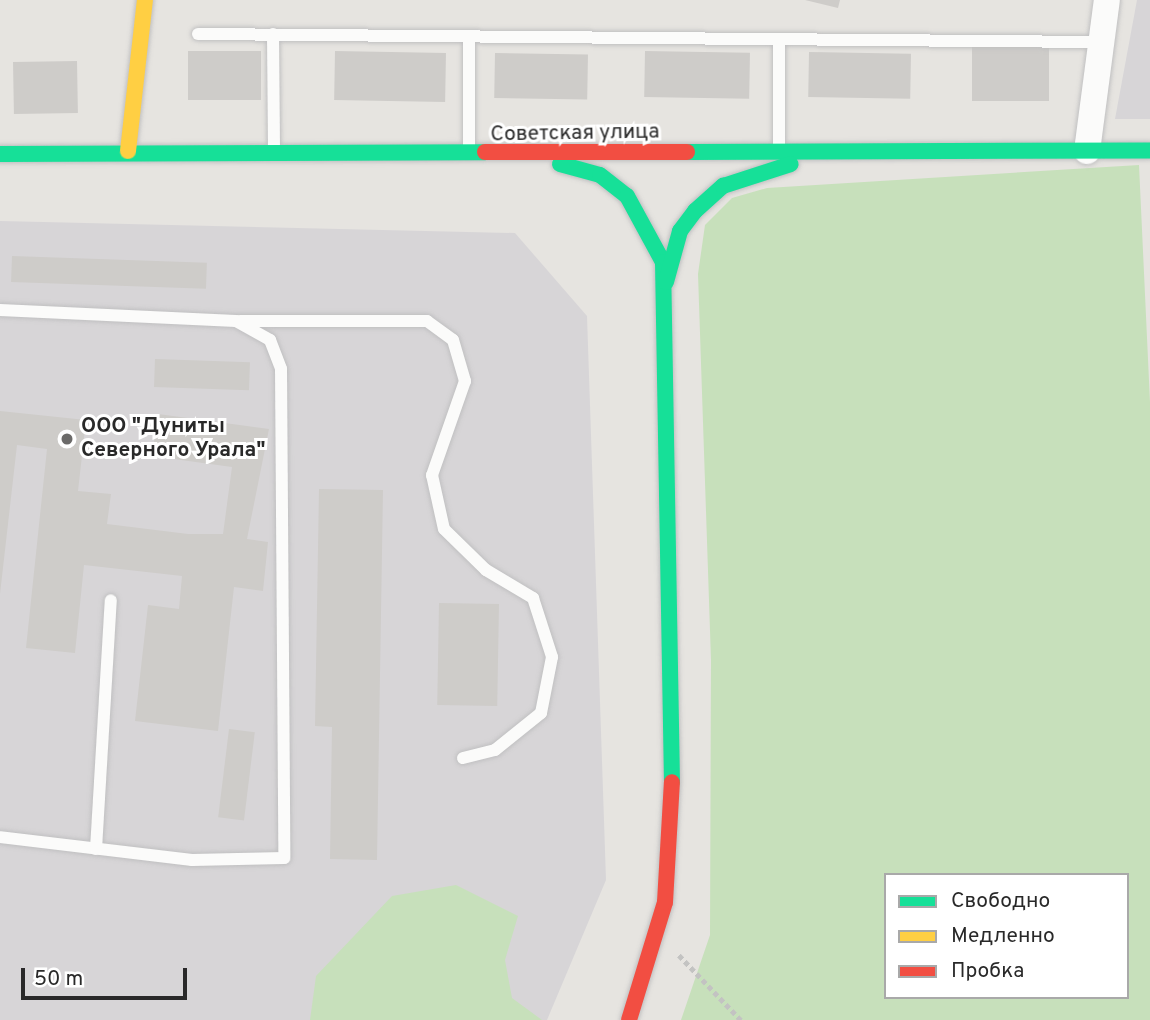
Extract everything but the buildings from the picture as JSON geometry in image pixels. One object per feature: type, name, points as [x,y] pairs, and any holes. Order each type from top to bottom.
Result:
[{"type":"main road","points":[[128,151],[145,0]]},
{"type":"main road","name":"Советская улица","points":[[0,154],[128,151],[518,156],[1150,150]]},
{"type":"main road","points":[[664,297],[680,231],[723,186],[839,151]]},
{"type":"main road","points":[[518,156],[600,175],[626,196],[663,262],[673,827],[657,933],[629,1020]]},
{"type":"street","points":[[1087,151],[1107,0]]},
{"type":"lane","points":[[198,34],[1101,42]]},
{"type":"lane","points":[[273,34],[274,153]]},
{"type":"lane","points":[[469,36],[469,156]]},
{"type":"lane","points":[[779,39],[779,152]]},
{"type":"lane","points":[[0,310],[236,321],[428,321],[453,340],[465,381],[432,475],[444,529],[486,570],[533,598],[552,657],[541,713],[495,750],[463,758]]},
{"type":"lane","points":[[0,837],[192,860],[284,858],[281,369],[271,340],[236,321]]},
{"type":"lane","points":[[96,849],[111,600]]},
{"type":"path","points":[[657,933],[741,1020]]},
{"type":"shaded area","points":[[1137,0],[1150,0],[1150,119],[1115,119]]},
{"type":"shaded area","points":[[0,221],[515,233],[587,316],[606,880],[547,1020],[0,1020]]},
{"type":"green space","points":[[1139,165],[1150,402],[1150,1020],[681,1020],[710,935],[711,660],[698,274],[705,225],[732,198],[767,188]]},
{"type":"green space","points":[[456,885],[518,916],[505,960],[512,998],[542,1020],[310,1020],[316,976],[392,896]]},
{"type":"traffic: fast","points":[[687,152],[1150,150]]},
{"type":"traffic: fast","points":[[0,154],[485,152]]},
{"type":"traffic: fast","points":[[560,164],[600,175],[627,196],[663,262],[672,782]]},
{"type":"traffic: fast","points":[[666,282],[680,231],[695,211],[723,186],[791,164]]},
{"type":"traffic: slow","points":[[128,151],[145,0]]},
{"type":"traffic: jam","points":[[485,152],[687,152]]},
{"type":"traffic: jam","points":[[629,1020],[665,902],[672,782]]},
{"type":"place","name":"ООО \"Дуниты Северного Урала\"","points":[[67,439]]}]
